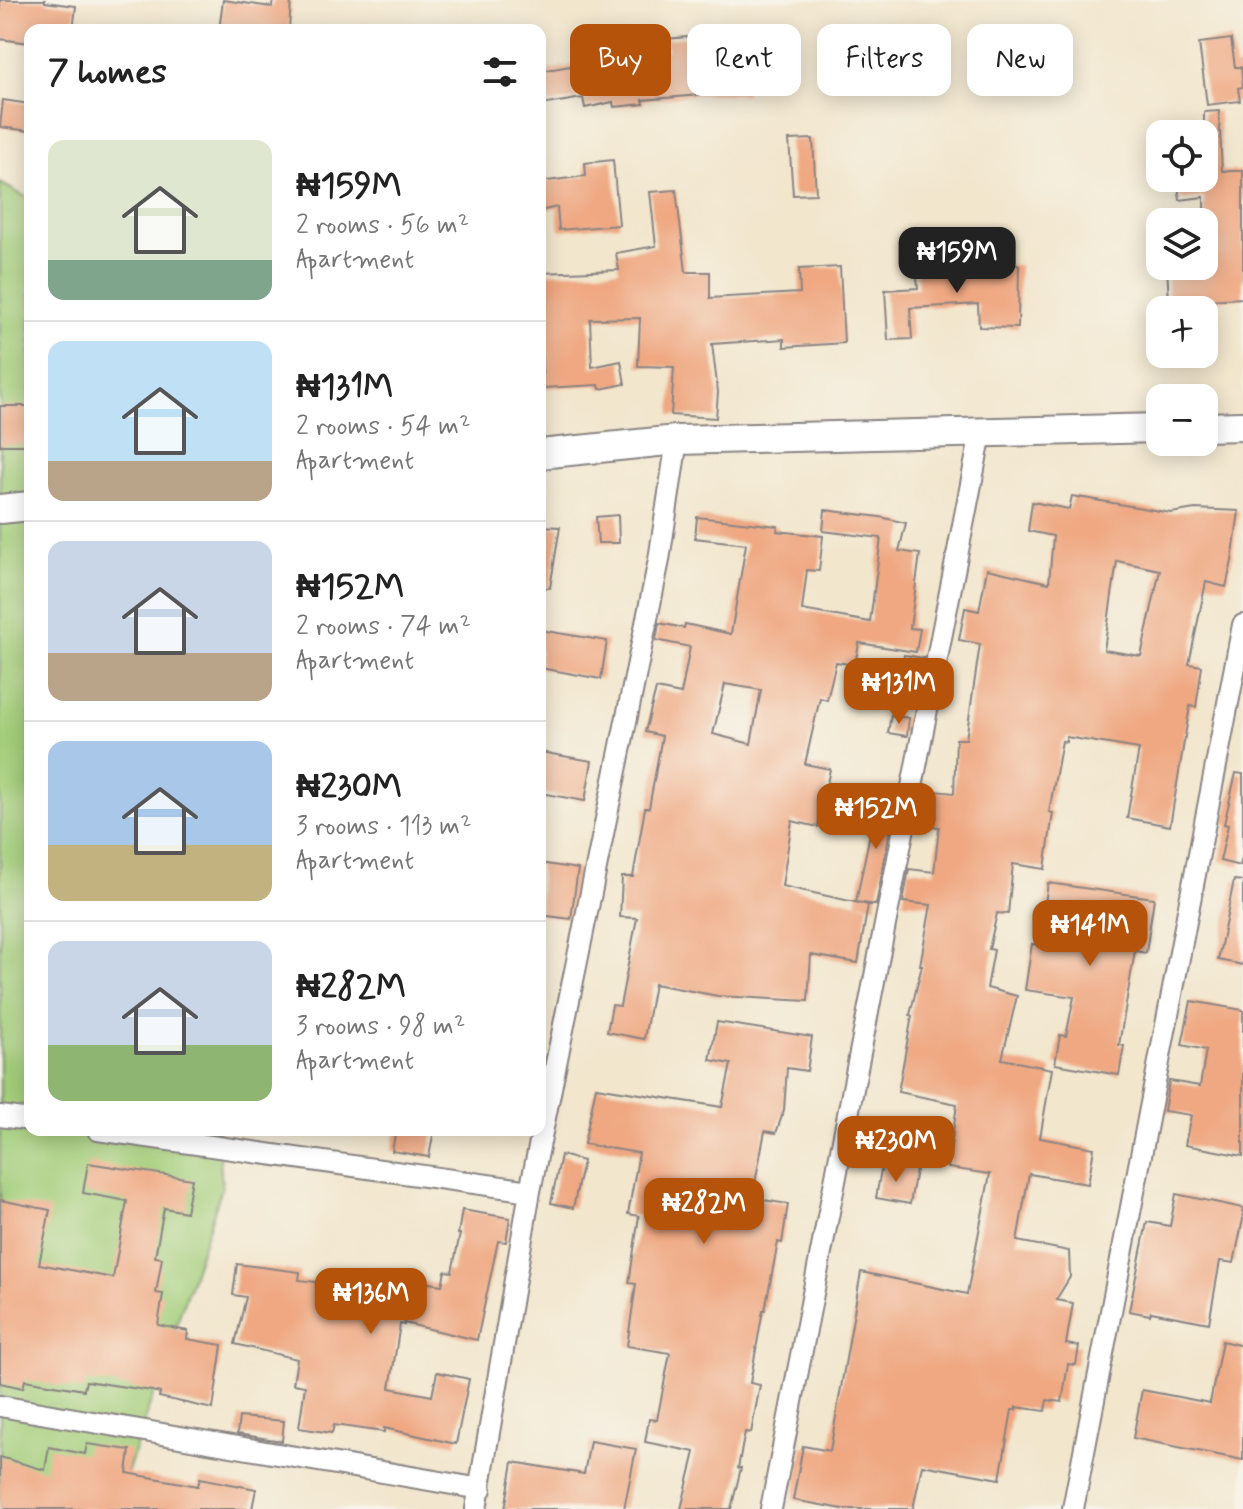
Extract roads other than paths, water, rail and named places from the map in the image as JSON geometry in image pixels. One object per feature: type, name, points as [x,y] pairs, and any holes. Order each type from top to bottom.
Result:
[{"type":"street","points":[[1218,427],[1243,426]]},
{"type":"street","points":[[546,453],[677,440],[1146,428]]},
{"type":"street","points":[[771,1509],[981,433]]},
{"type":"street","points":[[546,1113],[656,576],[677,440]]},
{"type":"street","points":[[0,509],[24,507]]},
{"type":"street","points":[[1073,1509],[1243,625]]},
{"type":"street","points":[[0,1116],[24,1119]]},
{"type":"street","points":[[140,1136],[530,1191]]},
{"type":"street","points":[[0,1406],[478,1499],[541,1136]]}]
